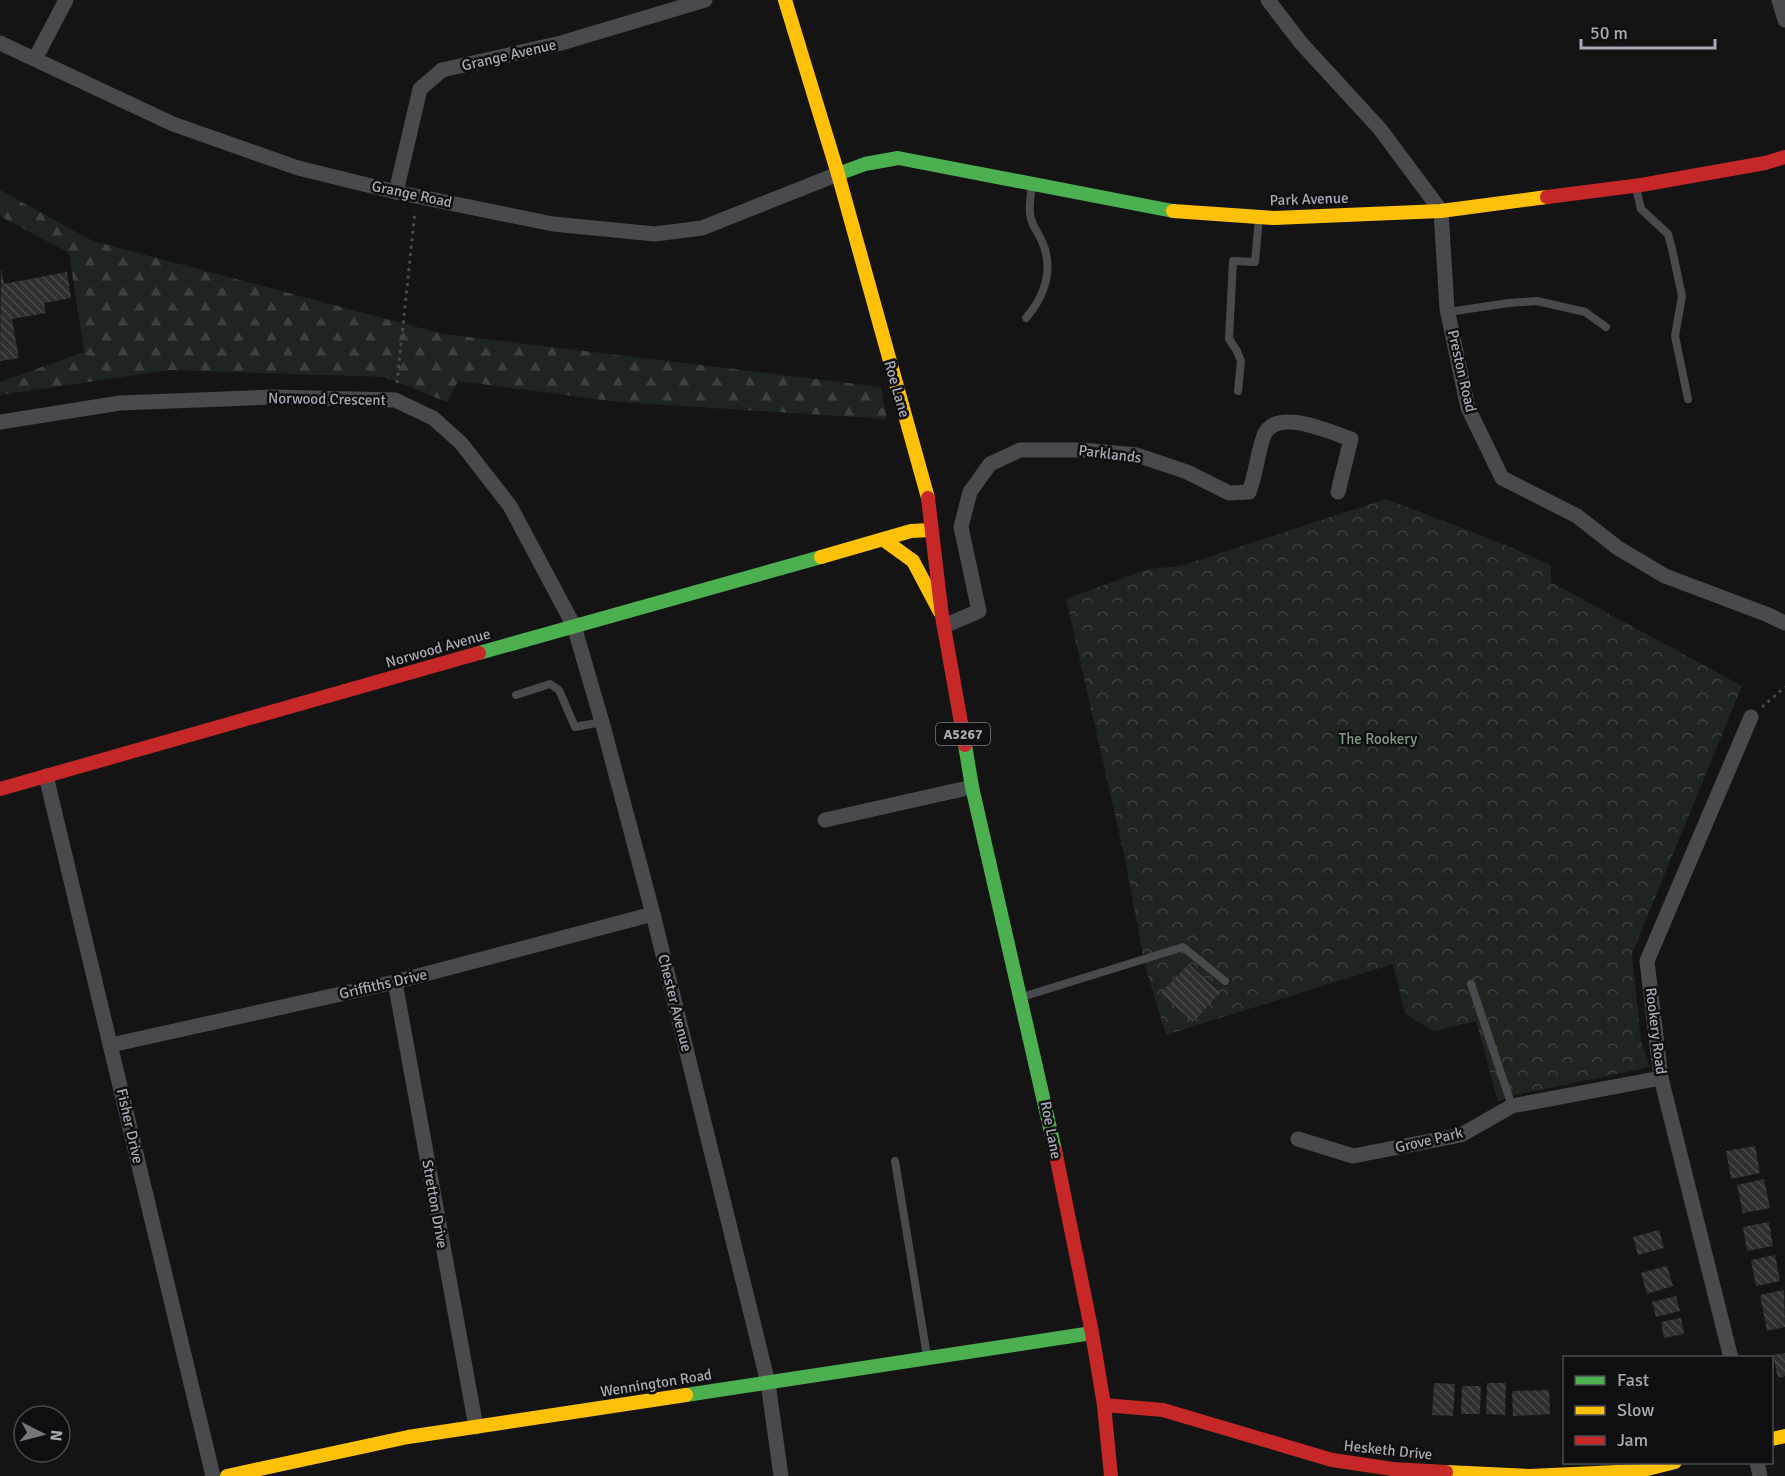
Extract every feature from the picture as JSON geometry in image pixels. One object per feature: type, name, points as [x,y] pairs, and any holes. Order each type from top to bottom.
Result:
[{"type":"main road","name":"Roe Lane","points":[[785,0],[838,174],[928,499],[943,621],[972,787],[1044,1096],[1092,1333],[1104,1405],[1111,1476]]},
{"type":"main road","name":"Park Avenue","points":[[838,174],[865,164],[898,158],[1181,213],[1259,217],[1441,211],[1636,186],[1765,163],[1785,157]]},
{"type":"main road","name":"Norwood Avenue","points":[[0,789],[911,531],[931,530]]},
{"type":"main road","points":[[884,540],[913,561],[943,621]]},
{"type":"main road","name":"Wennington Road","points":[[227,1476],[408,1437],[1092,1333]]},
{"type":"main road","name":"Hesketh Drive","points":[[1104,1405],[1163,1410],[1332,1460],[1394,1473],[1530,1476],[1639,1471],[1667,1464]]},
{"type":"street","points":[[35,59],[66,0]]},
{"type":"street","name":"Grange Avenue","points":[[396,192],[420,89],[442,70],[561,43],[705,0]]},
{"type":"street","points":[[1269,0],[1300,43],[1380,129],[1441,211]]},
{"type":"street","points":[[1779,0],[1785,20]]},
{"type":"street","name":"Grange Road","points":[[0,43],[173,124],[298,168],[396,192],[554,224],[655,234],[702,228],[838,174]]},
{"type":"street","name":"Preston Road","points":[[1441,211],[1448,312],[1468,408],[1502,478],[1576,516],[1618,548],[1665,576],[1785,623]]},
{"type":"street","name":"Norwood Crescent","points":[[0,422],[120,403],[272,397],[395,400],[433,418],[461,443],[510,506],[574,626]]},
{"type":"street","name":"Parklands","points":[[943,621],[979,611],[961,527],[970,492],[990,464],[1020,450],[1083,450],[1137,455],[1186,472],[1229,493],[1249,492],[1255,477],[1264,435],[1273,424],[1291,421],[1350,439],[1338,492]]},
{"type":"street","name":"Chester Avenue","points":[[574,626],[653,914],[768,1383],[781,1476]]},
{"type":"street","name":"Rookery Road","points":[[1730,1356],[1661,1078],[1647,961],[1751,717]]},
{"type":"street","name":"Fisher Drive","points":[[46,776],[213,1476]]},
{"type":"street","points":[[825,820],[972,787]]},
{"type":"street","name":"Griffiths Drive","points":[[111,1045],[395,982],[653,914]]},
{"type":"street","name":"Stretton Drive","points":[[395,982],[476,1427]]},
{"type":"street","name":"Grove Park","points":[[1298,1139],[1353,1156],[1461,1135],[1512,1106],[1661,1078]]},
{"type":"lane","points":[[1026,318],[1037,305],[1044,291],[1047,273],[1047,253],[1030,213],[1032,184]]},
{"type":"lane","points":[[1636,186],[1641,209],[1668,234],[1672,249],[1682,296],[1675,336],[1688,399]]},
{"type":"lane","points":[[1238,391],[1241,361],[1229,339],[1233,261],[1255,262],[1259,217]]},
{"type":"lane","points":[[1448,312],[1537,301],[1585,312],[1606,327]]},
{"type":"lane","points":[[516,694],[550,684],[559,690],[574,727],[602,722]]},
{"type":"lane","points":[[1021,997],[1183,947],[1225,981]]},
{"type":"lane","points":[[1471,984],[1512,1106]]},
{"type":"lane","points":[[895,1161],[927,1358]]},
{"type":"path","points":[[395,400],[417,196]]},
{"type":"path","points":[[1751,717],[1785,687]]},
{"type":"path","points":[[1780,691],[1785,694]]},
{"type":"green space","points":[[0,190],[93,241],[443,334],[881,387],[887,419],[619,402],[458,381],[447,402],[384,377],[170,370],[0,395],[0,382],[84,352],[69,253],[0,216]]},
{"type":"green space","name":"The Rookery","points":[[1386,499],[1496,541],[1551,565],[1551,582],[1742,686],[1632,954],[1641,1041],[1650,1067],[1511,1096],[1498,1102],[1476,1021],[1434,1031],[1405,1014],[1393,964],[1166,1035],[1145,966],[1125,859],[1066,599],[1148,569],[1180,566]]},
{"type":"building","points":[[1,268],[4,284],[67,272],[71,298],[44,303],[46,313],[12,319],[19,358],[0,361]]},
{"type":"building","points":[[1189,964],[1220,993],[1193,1022],[1161,993]]},
{"type":"building","points":[[1755,1146],[1760,1173],[1731,1179],[1726,1151]]},
{"type":"building","points":[[1764,1179],[1770,1208],[1743,1213],[1737,1185]]},
{"type":"building","points":[[1769,1222],[1773,1246],[1747,1251],[1743,1227]]},
{"type":"building","points":[[1659,1230],[1664,1248],[1638,1255],[1633,1237]]},
{"type":"building","points":[[1775,1255],[1780,1281],[1756,1286],[1751,1260]]},
{"type":"building","points":[[1667,1266],[1673,1286],[1647,1294],[1641,1273]]},
{"type":"building","points":[[1784,1290],[1785,1327],[1767,1331],[1760,1295]]},
{"type":"building","points":[[1676,1296],[1680,1311],[1656,1317],[1652,1302]]},
{"type":"building","points":[[1681,1318],[1684,1334],[1664,1338],[1661,1322]]},
{"type":"building","points":[[1785,1353],[1785,1376],[1778,1378],[1773,1355]]},
{"type":"building","points":[[1434,1383],[1455,1384],[1453,1416],[1432,1415]]},
{"type":"building","points":[[1487,1383],[1506,1383],[1505,1415],[1486,1414]]},
{"type":"building","points":[[1462,1386],[1481,1386],[1480,1414],[1461,1414]]},
{"type":"building","points":[[1549,1390],[1550,1414],[1513,1416],[1512,1391]]},
{"type":"traffic: fast","points":[[838,174],[865,164],[898,158],[1173,211]]},
{"type":"traffic: fast","points":[[479,653],[821,557]]},
{"type":"traffic: fast","points":[[965,745],[972,787],[1055,1150]]},
{"type":"traffic: fast","points":[[686,1395],[1092,1333]]},
{"type":"traffic: slow","points":[[785,0],[838,174],[928,498]]},
{"type":"traffic: slow","points":[[1173,211],[1274,218],[1441,211],[1547,197]]},
{"type":"traffic: slow","points":[[821,557],[911,531],[931,530]]},
{"type":"traffic: slow","points":[[884,540],[913,561],[940,612]]},
{"type":"traffic: slow","points":[[227,1476],[408,1437],[686,1395]]},
{"type":"traffic: slow","points":[[1773,1439],[1785,1436]]},
{"type":"traffic: slow","points":[[1446,1472],[1530,1476],[1639,1471],[1667,1464]]},
{"type":"traffic: jam","points":[[1547,197],[1641,185],[1765,163],[1785,157]]},
{"type":"traffic: jam","points":[[928,498],[942,616],[965,745]]},
{"type":"traffic: jam","points":[[0,789],[479,653]]},
{"type":"traffic: jam","points":[[1055,1150],[1092,1333],[1104,1405],[1111,1476]]},
{"type":"traffic: jam","points":[[1104,1405],[1163,1410],[1332,1460],[1393,1469],[1446,1472]]}]
